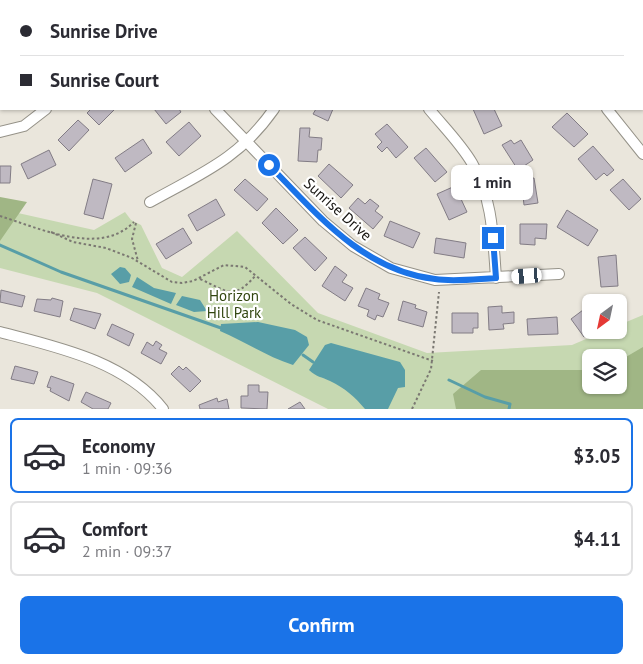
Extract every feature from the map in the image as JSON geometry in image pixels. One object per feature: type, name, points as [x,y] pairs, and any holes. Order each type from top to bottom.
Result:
[{"type":"street","points":[[0,132],[24,126],[45,110]]},
{"type":"street","name":"Sunrise Drive","points":[[216,110],[323,221],[352,246],[391,268],[435,280],[559,274]]},
{"type":"street","points":[[150,202],[228,159],[247,143],[273,110]]},
{"type":"street","points":[[430,110],[472,163],[485,193],[492,222],[496,278]]},
{"type":"street","points":[[608,110],[643,154]]},
{"type":"street","points":[[0,332],[74,352],[133,381],[151,393],[163,409]]},
{"type":"path","points":[[0,216],[51,232],[78,238],[101,238],[120,232],[135,222],[132,239],[135,256],[139,262]]},
{"type":"path","points":[[51,232],[73,242],[106,248],[139,262],[172,282],[182,283],[200,279],[224,265],[245,266],[291,304],[317,320],[433,361]]},
{"type":"path","points":[[200,279],[234,292],[243,290],[256,275]]},
{"type":"path","points":[[412,409],[433,361],[439,292]]},
{"type":"green space","points":[[0,197],[27,202],[0,241]]},
{"type":"green space","name":"Horizon Hill Park","points":[[0,209],[94,230],[125,212],[131,220],[141,225],[162,268],[182,277],[237,231],[318,313],[427,353],[572,345],[586,339],[628,339],[628,321],[643,315],[643,409],[328,409],[97,293],[0,268]]},
{"type":"green space","points":[[643,347],[643,409],[456,409],[453,394],[481,370],[582,370],[582,394],[627,394],[627,356]]},
{"type":"water","points":[[120,267],[125,268],[131,275],[129,282],[120,284],[111,274]]},
{"type":"water","points":[[137,277],[154,288],[176,293],[171,304],[132,287]]},
{"type":"water","points":[[182,296],[200,300],[207,311],[194,312],[176,305]]},
{"type":"water","points":[[258,322],[295,330],[307,337],[309,345],[293,365],[274,358],[220,331],[221,324]]},
{"type":"water","points":[[331,343],[400,362],[405,370],[405,387],[398,388],[388,409],[365,409],[345,390],[309,370],[325,345]]},
{"type":"building","points":[[90,110],[114,110],[99,125],[87,113]]},
{"type":"building","points":[[155,110],[180,110],[181,112],[166,124]]},
{"type":"building","points":[[315,110],[333,110],[328,121],[313,114]]},
{"type":"building","points":[[473,110],[494,110],[502,126],[484,134]]},
{"type":"building","points":[[567,113],[588,134],[574,147],[552,127]]},
{"type":"building","points":[[78,120],[89,130],[69,151],[58,140]]},
{"type":"building","points":[[189,122],[201,136],[179,156],[166,142]]},
{"type":"building","points":[[387,124],[408,147],[396,158],[387,147],[382,152],[377,147],[382,142],[375,134]]},
{"type":"building","points":[[300,128],[310,128],[309,137],[322,138],[317,162],[298,161]]},
{"type":"building","points":[[143,139],[152,153],[125,172],[115,158]]},
{"type":"building","points":[[511,140],[514,144],[521,140],[533,160],[518,170],[502,145]]},
{"type":"building","points":[[593,146],[614,170],[607,176],[604,173],[596,180],[578,159]]},
{"type":"building","points":[[426,148],[447,172],[435,182],[414,158]]},
{"type":"building","points":[[49,150],[56,165],[28,179],[21,164]]},
{"type":"building","points":[[329,164],[353,185],[341,198],[318,176]]},
{"type":"building","points":[[0,166],[11,166],[10,183],[0,183]]},
{"type":"building","points":[[534,178],[538,203],[524,205],[523,196],[516,197],[514,180]]},
{"type":"building","points":[[93,179],[112,184],[103,219],[84,214]]},
{"type":"building","points":[[245,179],[268,199],[257,211],[234,190]]},
{"type":"building","points":[[623,179],[641,199],[629,210],[610,190]]},
{"type":"building","points":[[455,186],[467,212],[449,220],[437,194]]},
{"type":"building","points":[[358,198],[365,204],[370,199],[379,206],[375,211],[383,217],[373,229],[349,208]]},
{"type":"building","points":[[216,199],[225,215],[197,231],[188,215]]},
{"type":"building","points":[[276,208],[298,230],[283,244],[262,223]]},
{"type":"building","points":[[567,210],[598,230],[588,246],[557,227]]},
{"type":"building","points":[[390,221],[420,233],[413,248],[384,236]]},
{"type":"building","points":[[520,224],[547,224],[546,239],[535,238],[535,245],[520,244]]},
{"type":"building","points":[[183,228],[192,243],[166,259],[156,244]]},
{"type":"building","points":[[305,237],[327,258],[315,271],[293,248]]},
{"type":"building","points":[[436,238],[466,243],[464,258],[434,253]]},
{"type":"building","points":[[616,255],[618,286],[601,287],[598,257]]},
{"type":"building","points":[[335,266],[347,275],[342,282],[353,288],[345,301],[322,286]]},
{"type":"building","points":[[366,288],[380,294],[378,299],[389,303],[383,317],[377,315],[375,320],[367,316],[369,310],[358,306]]},
{"type":"building","points":[[1,290],[25,296],[22,307],[0,302]]},
{"type":"building","points":[[52,298],[63,301],[60,317],[34,311],[37,299],[51,300]]},
{"type":"building","points":[[403,301],[416,305],[415,308],[427,312],[423,327],[398,320]]},
{"type":"building","points":[[502,306],[502,313],[514,312],[514,323],[503,324],[504,329],[489,330],[488,307]]},
{"type":"building","points":[[74,308],[101,314],[95,329],[70,320]]},
{"type":"building","points":[[582,311],[582,334],[571,319]]},
{"type":"building","points":[[452,313],[478,313],[478,328],[473,328],[473,333],[452,333]]},
{"type":"building","points":[[557,317],[558,334],[528,335],[527,319]]},
{"type":"building","points":[[112,324],[134,334],[129,346],[107,335]]},
{"type":"building","points":[[156,341],[162,345],[159,349],[167,353],[161,364],[141,353],[147,342],[153,346]]},
{"type":"building","points":[[15,366],[38,372],[34,384],[11,379]]},
{"type":"building","points":[[179,366],[183,370],[186,367],[201,381],[190,392],[171,374]]},
{"type":"building","points":[[51,376],[74,384],[69,401],[50,391],[51,388],[47,387]]},
{"type":"building","points":[[248,385],[259,385],[259,392],[268,392],[267,409],[241,408],[241,396],[248,396]]},
{"type":"building","points":[[86,392],[111,403],[108,409],[93,409],[81,402]]},
{"type":"building","points":[[217,398],[218,402],[227,399],[229,409],[200,409],[199,405]]},
{"type":"building","points":[[300,402],[305,409],[288,409]]},
{"type":"waterway","points":[[0,245],[61,272],[221,328]]},
{"type":"waterway","points":[[303,355],[313,362]]},
{"type":"waterway","points":[[449,380],[485,397],[510,404],[509,409]]},
{"type":"route","points":[[269,165],[323,221],[352,246],[391,268],[435,280],[496,278],[493,238]]}]
